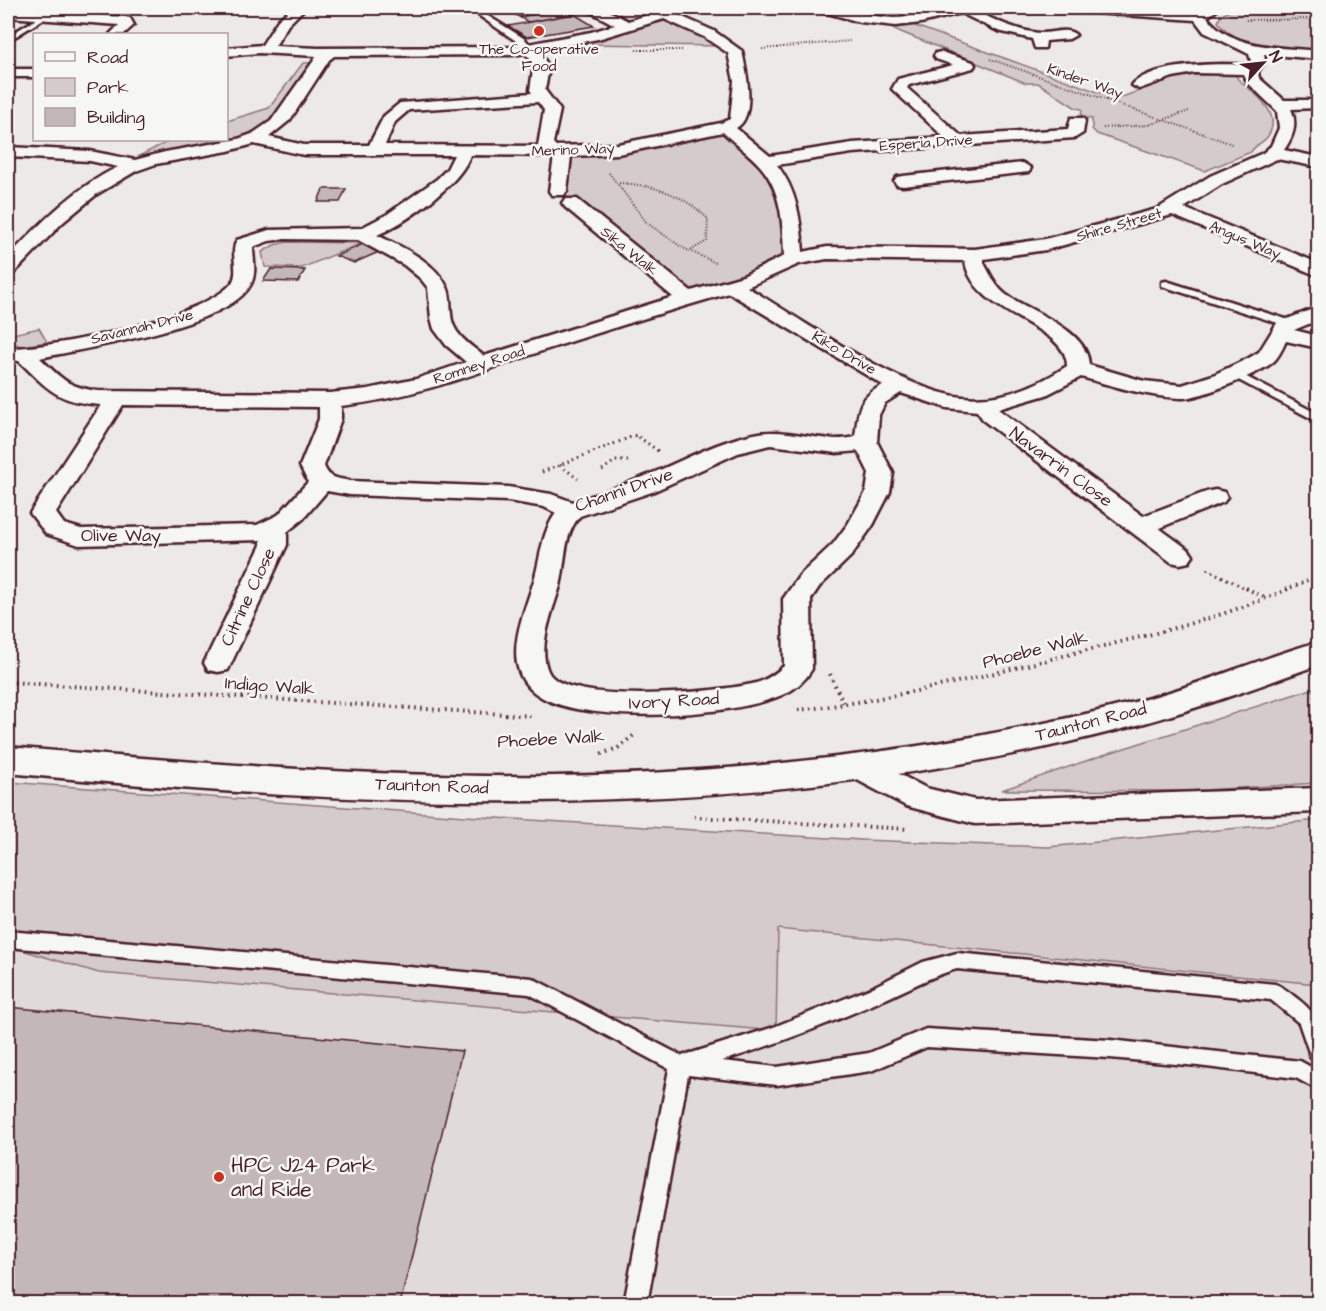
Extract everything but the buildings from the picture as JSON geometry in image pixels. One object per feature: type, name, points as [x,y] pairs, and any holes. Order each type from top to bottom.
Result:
[{"type":"main road","name":"Taunton Road","points":[[8,760],[192,775],[461,789],[599,788],[734,781],[992,746],[1122,717],[1224,687],[1318,653]]},
{"type":"street","points":[[8,12],[18,8]]},
{"type":"street","points":[[266,49],[283,23],[298,8]]},
{"type":"street","points":[[594,8],[627,26]]},
{"type":"street","points":[[228,52],[266,49],[332,52],[474,52],[529,49],[593,36],[664,14],[696,8]]},
{"type":"street","points":[[825,8],[860,18],[892,22],[917,20],[939,10],[965,8],[1003,28],[1040,41],[1069,35]]},
{"type":"street","points":[[998,8],[1094,9],[1200,19],[1217,34],[1251,50],[1258,56],[1250,75],[1282,105],[1288,124],[1287,131],[1274,153],[1318,162]]},
{"type":"street","points":[[1200,19],[1214,8]]},
{"type":"street","points":[[8,12],[108,18],[128,23],[117,33]]},
{"type":"street","points":[[664,14],[709,34],[735,51],[741,81],[739,117],[736,123],[726,127],[766,162],[775,173],[783,189],[792,229],[794,259]]},
{"type":"street","points":[[376,150],[386,121],[397,110],[405,106],[540,97],[537,90],[543,68],[529,49]]},
{"type":"street","points":[[1251,50],[1318,54]]},
{"type":"street","points":[[8,268],[81,196],[134,165],[254,139],[271,129],[316,68],[332,52]]},
{"type":"street","points":[[941,56],[968,65],[903,82],[899,89],[1000,171]]},
{"type":"street","points":[[1139,85],[1188,68],[1217,66],[1252,70]]},
{"type":"street","points":[[8,74],[33,73]]},
{"type":"street","name":"Sika Walk","points":[[540,97],[552,110],[546,144],[562,151],[565,197],[687,298]]},
{"type":"street","points":[[1282,105],[1318,104]]},
{"type":"street","name":"Esperia Drive","points":[[766,162],[852,148],[1075,133],[1076,124]]},
{"type":"street","name":"Merino Way","points":[[254,139],[304,150],[538,152],[618,149],[726,127]]},
{"type":"street","points":[[28,153],[42,141]]},
{"type":"street","name":"Savannah Drive","points":[[16,354],[174,321],[222,303],[241,286],[244,244],[251,240],[279,236],[361,234],[386,222],[453,177],[464,150]]},
{"type":"street","points":[[8,152],[90,156],[134,165]]},
{"type":"street","name":"Shire Street","points":[[794,259],[827,253],[975,255],[1046,244],[1172,209],[1216,180],[1274,153]]},
{"type":"street","points":[[903,181],[1023,168]]},
{"type":"street","name":"Angus Way","points":[[1172,209],[1318,270]]},
{"type":"street","points":[[361,234],[417,266],[435,282],[441,295],[442,322],[448,336],[481,364]]},
{"type":"street","points":[[975,255],[974,263],[987,286],[997,297],[1074,347],[1078,355],[1078,369]]},
{"type":"street","name":"Romney Road","points":[[16,354],[60,388],[75,395],[115,400],[330,400],[390,392],[741,283],[794,259]]},
{"type":"street","name":"Kiko Drive","points":[[741,283],[813,336],[900,386],[935,398],[974,405]]},
{"type":"street","points":[[1078,369],[1143,387],[1183,392],[1235,374],[1267,356],[1285,329],[1318,313]]},
{"type":"street","points":[[1285,329],[1318,342]]},
{"type":"street","points":[[974,405],[1058,383],[1078,369]]},
{"type":"street","points":[[865,442],[869,431],[867,422],[870,405],[879,395],[900,386]]},
{"type":"street","name":"Olive Way","points":[[115,400],[43,513],[55,529],[79,537],[257,533],[274,530]]},
{"type":"street","points":[[274,530],[286,524],[310,493],[322,483],[315,475],[312,466],[330,419],[330,400]]},
{"type":"street","name":"Navarrin Close","points":[[974,405],[1180,556]]},
{"type":"street","name":"Channi Drive","points":[[322,483],[350,488],[508,494],[551,501],[571,511],[650,484],[734,446],[758,440],[786,440],[826,447],[850,447],[865,442]]},
{"type":"street","name":"Ivory Road","points":[[571,511],[563,518],[560,526],[538,611],[531,651],[531,665],[538,680],[549,691],[567,698],[623,704],[715,701],[762,692],[788,681],[798,669],[797,599],[809,580],[842,550],[860,525],[878,492],[882,473],[865,442]]},
{"type":"street","points":[[1141,526],[1215,497]]},
{"type":"street","name":"Citrine Close","points":[[218,663],[274,545],[274,530]]},
{"type":"street","points":[[857,766],[917,798],[975,812],[1318,800]]},
{"type":"lane","points":[[471,8],[522,41],[529,49]]},
{"type":"lane","points":[[8,39],[47,15]]},
{"type":"lane","points":[[1166,284],[1285,329]]},
{"type":"lane","points":[[1235,374],[1318,419]]},
{"type":"lane","points":[[8,939],[532,986],[680,1065],[777,1076],[871,1062],[926,1038],[1110,1049],[1198,1057],[1300,1070],[1318,1081]]},
{"type":"lane","points":[[680,1065],[774,1036],[876,995],[930,968],[957,961],[1275,992],[1307,1018],[1318,1052]]},
{"type":"lane","points":[[635,1304],[680,1065]]},
{"type":"path","points":[[1200,19],[1318,19]]},
{"type":"path","points":[[735,51],[808,46],[852,40]]},
{"type":"path","name":"Kinder Way","points":[[985,58],[1244,148],[1274,153]]},
{"type":"path","points":[[1076,124],[1134,128],[1165,121],[1190,111]]},
{"type":"path","points":[[562,151],[608,172],[647,223],[741,283]]},
{"type":"path","points":[[618,183],[638,184],[677,194],[702,212],[708,219],[707,241],[690,251]]},
{"type":"path","points":[[508,494],[510,485],[636,435],[682,469]]},
{"type":"path","points":[[1180,556],[1266,599]]},
{"type":"path","name":"Phoebe Walk","points":[[786,711],[844,705],[943,687],[1186,625],[1266,599],[1318,576]]},
{"type":"path","name":"Indigo Walk","points":[[8,682],[531,716]]},
{"type":"path","name":"Phoebe Walk","points":[[592,754],[603,754],[618,748],[637,733]]},
{"type":"shaded area","points":[[778,929],[1318,983],[1318,1303],[8,1303],[8,946],[99,973],[776,1031]]},
{"type":"green space","points":[[1234,8],[1318,8],[1318,52],[1264,47],[1238,38],[1218,22],[1221,15]]},
{"type":"green space","points":[[667,20],[682,25],[721,46],[582,44]]},
{"type":"green space","points":[[874,21],[902,21],[1117,99],[1192,71],[1236,71],[1237,78],[1264,103],[1272,119],[1272,127],[1268,136],[1251,152],[1205,171],[1097,134],[1092,129],[1092,119],[1081,117],[1082,109],[1076,108],[1038,83],[1026,83]]},
{"type":"green space","points":[[303,63],[313,63],[291,96],[264,125],[228,140],[228,121],[269,108]]},
{"type":"green space","points":[[726,127],[775,173],[794,259],[687,298],[558,191],[563,151],[592,151]]},
{"type":"green space","points":[[169,141],[226,141],[167,153],[139,156]]},
{"type":"green space","points":[[287,242],[362,243],[302,268],[265,267],[262,252],[274,245]]},
{"type":"green space","points":[[39,328],[47,342],[22,346],[8,342],[8,335]]},
{"type":"green space","points":[[1318,687],[1318,783],[1188,791],[1002,790],[1109,753]]},
{"type":"green space","points":[[8,782],[465,816],[862,840],[1048,847],[1318,820],[1318,988],[1316,984],[778,929],[776,1031],[99,973],[8,946]]},
{"type":"place","name":"The Co-operative Food","points":[[539,31]]},
{"type":"place","name":"HPC J24 Park and Ride","points":[[219,1177]]}]
